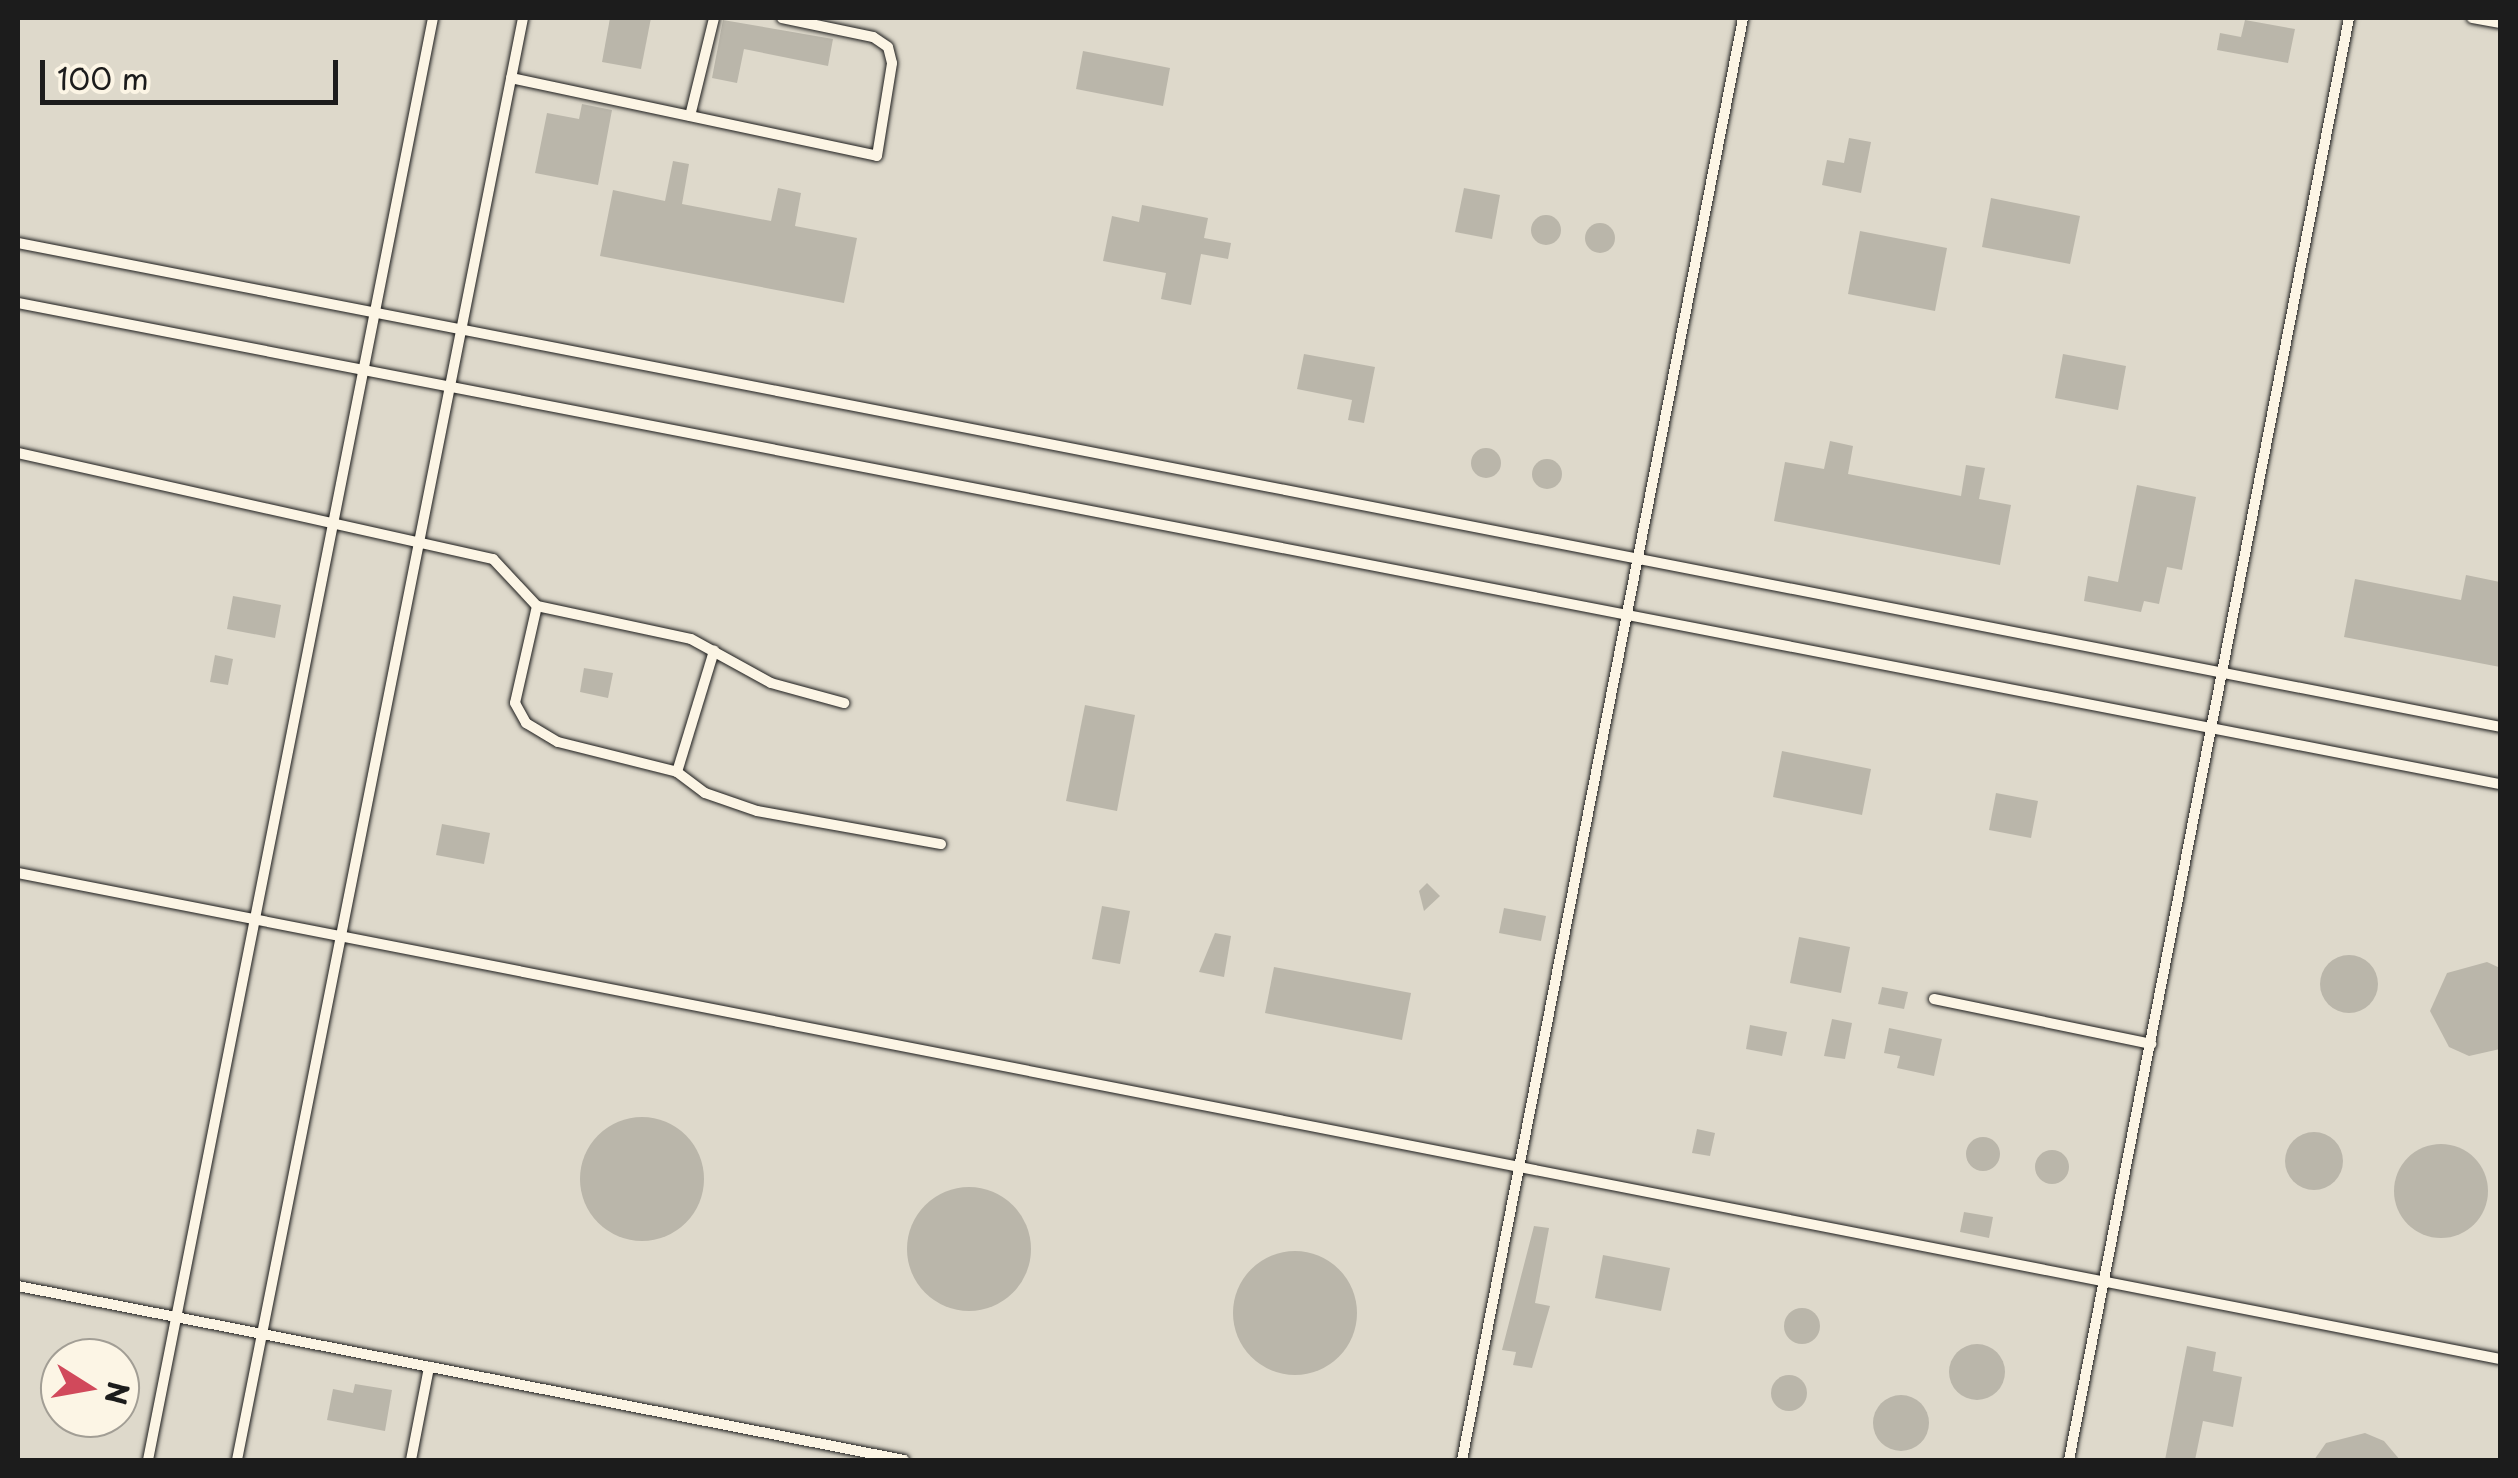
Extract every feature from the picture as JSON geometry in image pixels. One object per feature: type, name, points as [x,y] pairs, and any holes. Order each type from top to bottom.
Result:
[{"type":"lane","points":[[148,1460],[252,918],[434,18]]},
{"type":"lane","points":[[237,1460],[524,18]]},
{"type":"lane","points":[[690,116],[714,18]]},
{"type":"lane","points":[[511,78],[877,156],[892,63],[888,47],[873,36],[782,18]]},
{"type":"lane","points":[[1462,1460],[1516,1166],[1744,18]]},
{"type":"lane","points":[[2069,1460],[2350,18]]},
{"type":"lane","points":[[2472,18],[2500,23]]},
{"type":"lane","points":[[18,243],[2500,727]]},
{"type":"lane","points":[[18,303],[2500,784]]},
{"type":"lane","points":[[18,453],[334,519],[492,559],[537,606],[691,639],[771,683],[844,703]]},
{"type":"lane","points":[[537,606],[514,703],[526,723],[558,742],[677,772],[705,793],[757,811],[941,844]]},
{"type":"lane","points":[[677,772],[714,651]]},
{"type":"lane","points":[[18,873],[2500,1359]]},
{"type":"lane","points":[[1934,998],[2151,1044]]},
{"type":"lane","points":[[18,1286],[904,1460]]},
{"type":"lane","points":[[411,1460],[429,1367]]},
{"type":"shaded area","points":[[18,18],[2500,18],[2500,1460],[18,1460]]},
{"type":"building","points":[[610,18],[651,18],[641,69],[602,62]]},
{"type":"building","points":[[723,20],[833,39],[828,66],[744,49],[737,83],[712,78]]},
{"type":"building","points":[[2245,20],[2295,29],[2288,63],[2217,50],[2220,33],[2241,37]]},
{"type":"building","points":[[1083,51],[1170,68],[1163,106],[1076,89]]},
{"type":"building","points":[[582,104],[612,110],[598,185],[535,173],[547,113],[579,119]]},
{"type":"building","points":[[1849,138],[1871,142],[1861,193],[1822,185],[1827,160],[1844,163]]},
{"type":"building","points":[[673,161],[689,164],[682,204],[771,221],[778,188],[801,193],[795,226],[857,238],[844,303],[600,256],[613,190],[665,201]]},
{"type":"building","points":[[1464,188],[1500,195],[1492,239],[1455,232]]},
{"type":"building","points":[[1991,198],[2080,216],[2070,264],[1982,247]]},
{"type":"building","points":[[1142,205],[1208,218],[1204,238],[1231,243],[1228,259],[1201,254],[1191,305],[1161,299],[1166,273],[1103,261],[1112,216],[1139,222]]},
{"type":"building","points":[[1546,215],[1557,219],[1561,230],[1557,241],[1546,245],[1535,241],[1531,230],[1535,219]]},
{"type":"building","points":[[1600,223],[1611,227],[1615,238],[1611,249],[1600,253],[1589,249],[1585,238],[1589,227]]},
{"type":"building","points":[[1860,231],[1947,248],[1935,311],[1848,294]]},
{"type":"building","points":[[1304,354],[1375,367],[1364,423],[1348,420],[1352,400],[1297,389]]},
{"type":"building","points":[[2063,354],[2126,366],[2118,410],[2055,398]]},
{"type":"building","points":[[1830,441],[1853,446],[1848,474],[1961,496],[1966,465],[1985,468],[1979,499],[2011,505],[2000,565],[1774,521],[1785,462],[1824,469]]},
{"type":"building","points":[[1486,448],[1497,452],[1501,463],[1497,474],[1486,478],[1475,474],[1471,463],[1475,452]]},
{"type":"building","points":[[1547,459],[1558,463],[1562,474],[1558,485],[1547,489],[1536,485],[1532,474],[1536,463]]},
{"type":"building","points":[[2137,485],[2196,497],[2182,570],[2167,567],[2159,604],[2144,601],[2141,612],[2084,601],[2088,576],[2118,582]]},
{"type":"building","points":[[2466,575],[2500,582],[2500,667],[2344,637],[2355,579],[2461,600]]},
{"type":"building","points":[[233,596],[281,605],[275,638],[227,629]]},
{"type":"building","points":[[215,655],[233,659],[228,685],[210,682]]},
{"type":"building","points":[[584,668],[613,673],[608,698],[580,692]]},
{"type":"building","points":[[1085,705],[1135,715],[1117,811],[1066,801]]},
{"type":"building","points":[[1782,751],[1871,769],[1862,815],[1773,797]]},
{"type":"building","points":[[1996,793],[2038,801],[2031,838],[1989,830]]},
{"type":"building","points":[[442,824],[490,833],[484,864],[436,855]]},
{"type":"building","points":[[1427,883],[1440,896],[1424,911],[1419,891]]},
{"type":"building","points":[[1102,906],[1130,911],[1120,964],[1092,959]]},
{"type":"building","points":[[1504,908],[1546,916],[1541,941],[1499,933]]},
{"type":"building","points":[[1215,933],[1231,936],[1224,977],[1199,972]]},
{"type":"building","points":[[1799,937],[1850,947],[1841,993],[1790,983]]},
{"type":"building","points":[[2349,955],[2369,964],[2378,984],[2369,1004],[2349,1013],[2329,1004],[2320,984],[2329,964]]},
{"type":"building","points":[[2487,962],[2500,968],[2500,1049],[2469,1056],[2449,1047],[2430,1011],[2447,973]]},
{"type":"building","points":[[1274,967],[1411,993],[1402,1040],[1265,1013]]},
{"type":"building","points":[[1882,987],[1908,992],[1904,1009],[1878,1004]]},
{"type":"building","points":[[1832,1019],[1852,1023],[1845,1059],[1824,1056]]},
{"type":"building","points":[[1750,1025],[1787,1032],[1782,1056],[1746,1049]]},
{"type":"building","points":[[1889,1028],[1942,1039],[1934,1076],[1897,1068],[1900,1056],[1884,1053]]},
{"type":"building","points":[[642,1117],[666,1122],[686,1135],[699,1155],[704,1179],[699,1203],[686,1223],[666,1236],[642,1241],[618,1236],[598,1223],[585,1203],[580,1179],[585,1155],[598,1135],[618,1122]]},
{"type":"building","points":[[1697,1129],[1715,1133],[1710,1156],[1692,1153]]},
{"type":"building","points":[[2314,1132],[2334,1141],[2343,1161],[2334,1181],[2314,1190],[2294,1181],[2285,1161],[2294,1141]]},
{"type":"building","points":[[1983,1137],[1995,1142],[2000,1154],[1995,1166],[1983,1171],[1971,1166],[1966,1154],[1971,1142]]},
{"type":"building","points":[[2441,1144],[2459,1148],[2474,1158],[2484,1173],[2488,1191],[2484,1209],[2474,1224],[2459,1234],[2441,1238],[2423,1234],[2408,1224],[2398,1209],[2394,1191],[2398,1173],[2408,1158],[2423,1148]]},
{"type":"building","points":[[2052,1150],[2064,1155],[2069,1167],[2064,1179],[2052,1184],[2040,1179],[2035,1167],[2040,1155]]},
{"type":"building","points":[[969,1187],[993,1192],[1013,1205],[1026,1225],[1031,1249],[1026,1273],[1013,1293],[993,1306],[969,1311],[945,1306],[925,1293],[912,1273],[907,1249],[912,1225],[925,1205],[945,1192]]},
{"type":"building","points":[[1964,1212],[1993,1217],[1989,1238],[1960,1232]]},
{"type":"building","points":[[1534,1226],[1549,1228],[1535,1303],[1550,1306],[1532,1368],[1513,1365],[1516,1352],[1502,1350]]},
{"type":"building","points":[[1295,1251],[1319,1256],[1339,1269],[1352,1289],[1357,1313],[1352,1337],[1339,1357],[1319,1370],[1295,1375],[1271,1370],[1251,1357],[1238,1337],[1233,1313],[1238,1289],[1251,1269],[1271,1256]]},
{"type":"building","points":[[1603,1255],[1670,1268],[1661,1311],[1595,1298]]},
{"type":"building","points":[[1802,1308],[1815,1313],[1820,1326],[1815,1339],[1802,1344],[1789,1339],[1784,1326],[1789,1313]]},
{"type":"building","points":[[1977,1344],[1997,1352],[2005,1372],[1997,1392],[1977,1400],[1957,1392],[1949,1372],[1957,1352]]},
{"type":"building","points":[[2187,1346],[2216,1352],[2213,1371],[2242,1377],[2233,1427],[2203,1421],[2195,1460],[2165,1460]]},
{"type":"building","points":[[1789,1375],[1802,1380],[1807,1393],[1802,1406],[1789,1411],[1776,1406],[1771,1393],[1776,1380]]},
{"type":"building","points":[[355,1384],[392,1390],[385,1431],[327,1420],[333,1389],[353,1393]]},
{"type":"building","points":[[1901,1395],[1921,1403],[1929,1423],[1921,1443],[1901,1451],[1881,1443],[1873,1423],[1881,1403]]},
{"type":"building","points":[[2365,1433],[2384,1441],[2400,1460],[2314,1460],[2326,1443]]}]
